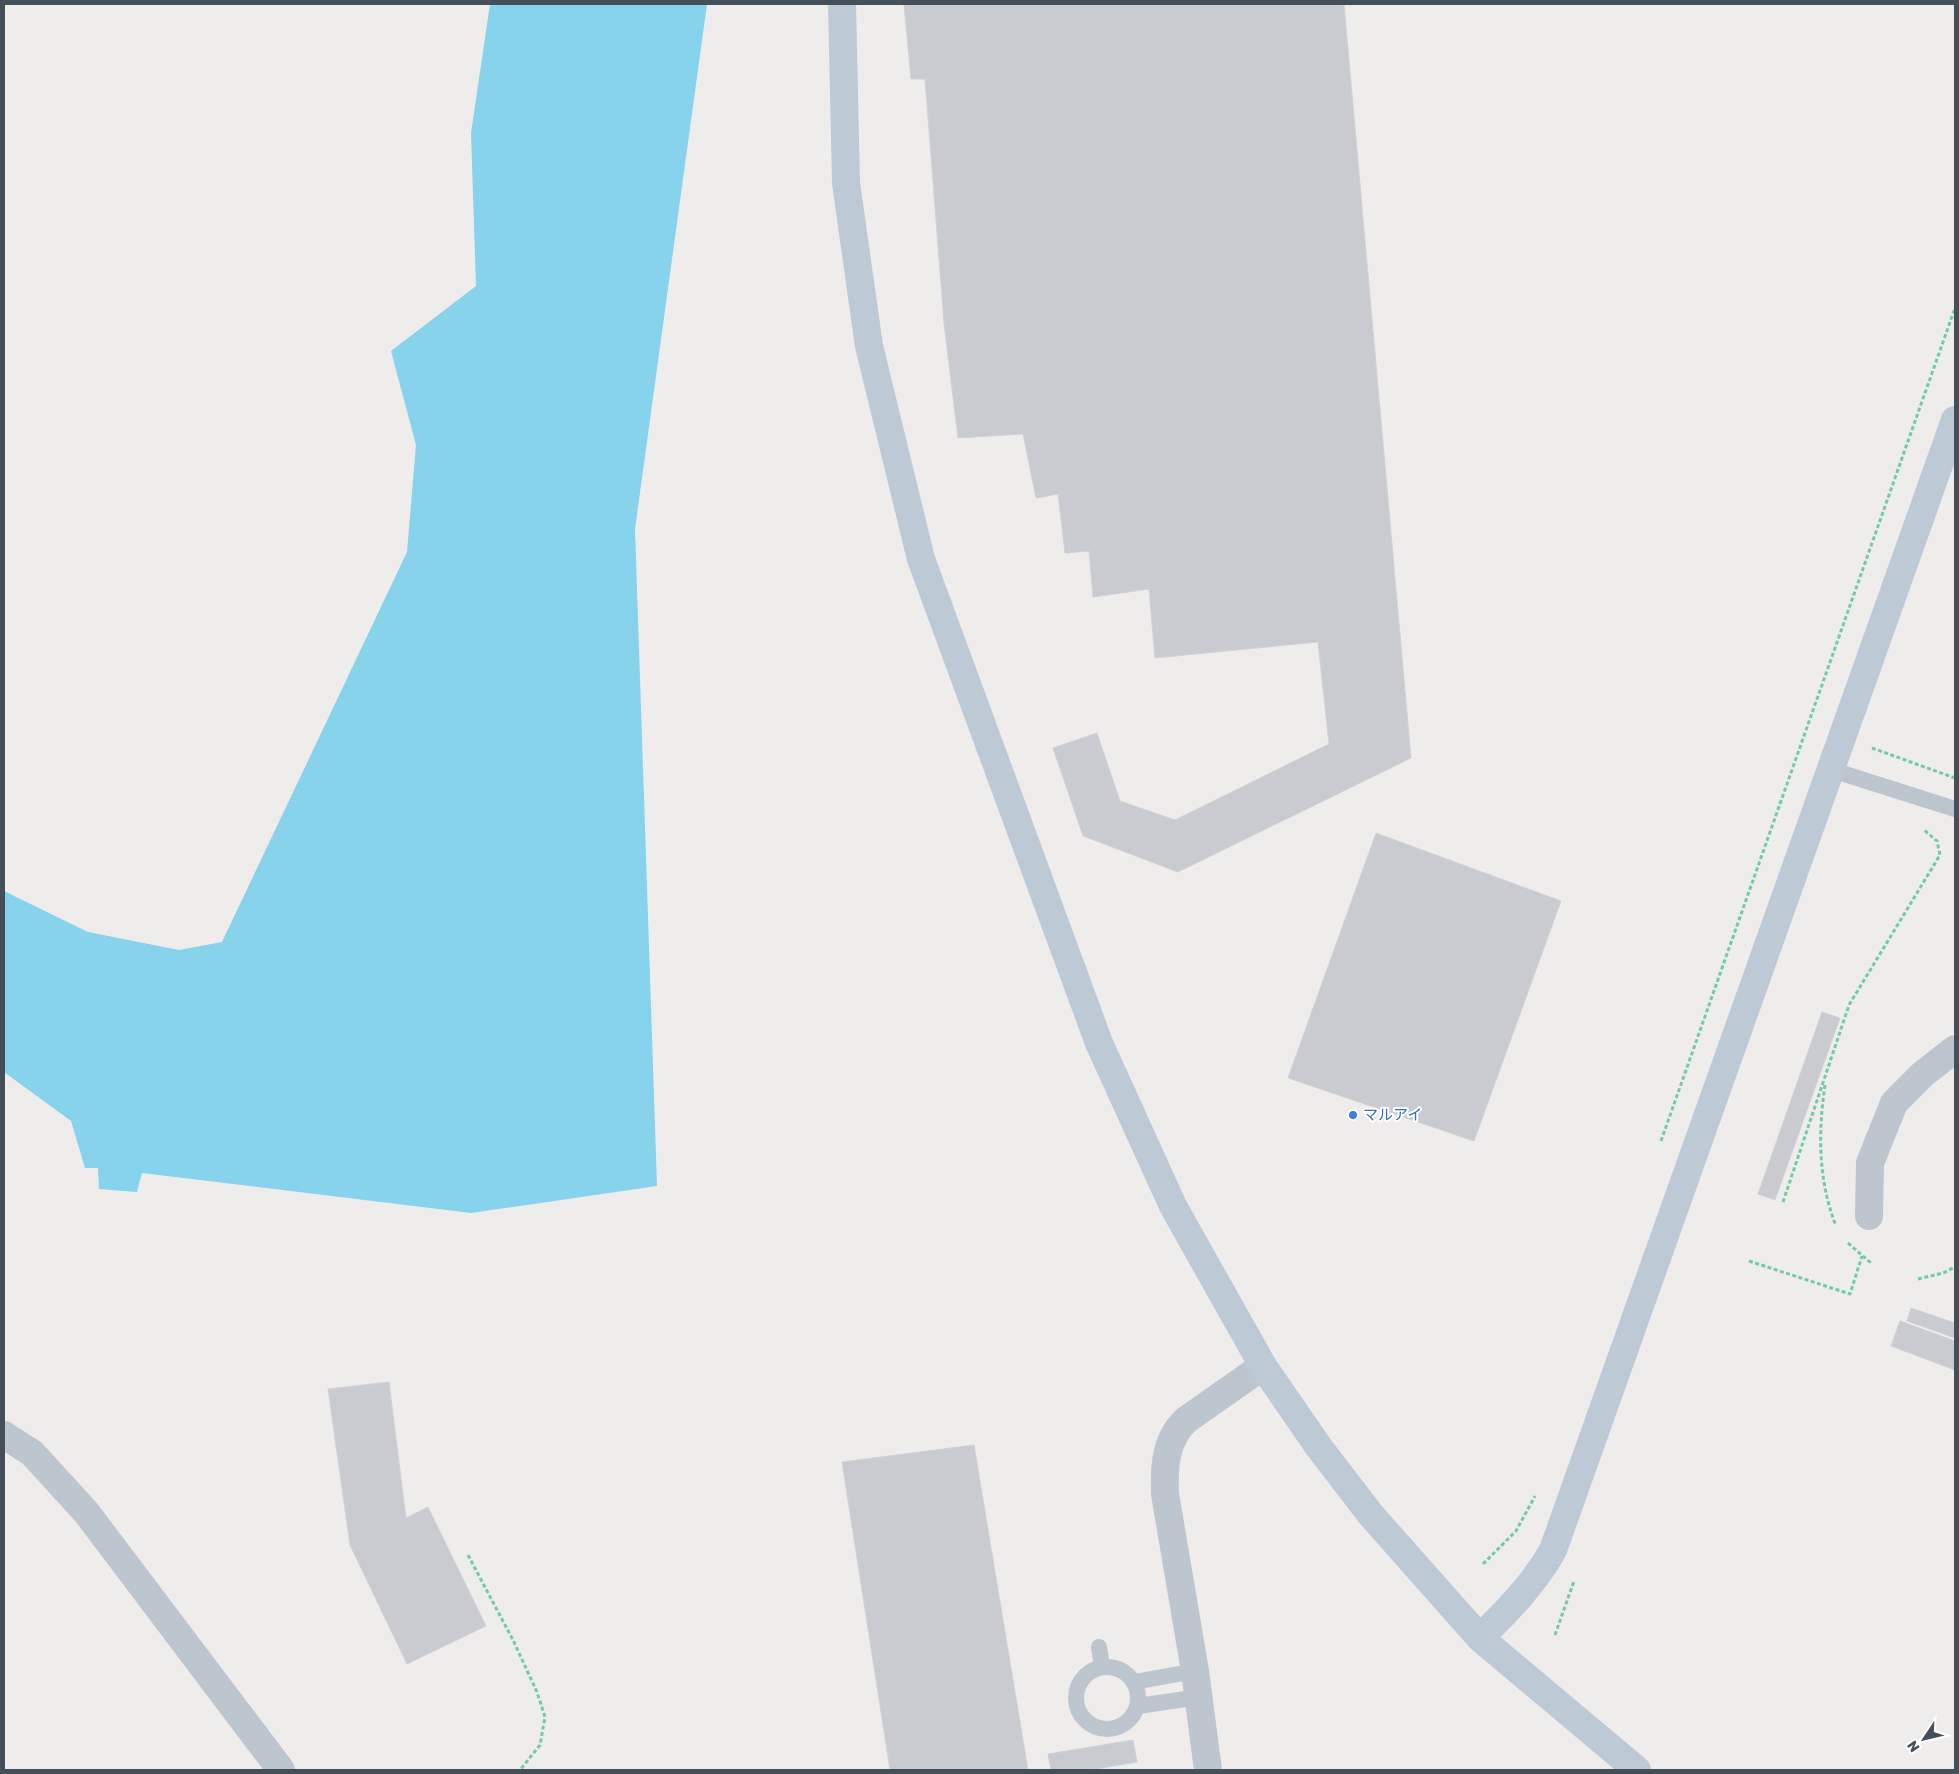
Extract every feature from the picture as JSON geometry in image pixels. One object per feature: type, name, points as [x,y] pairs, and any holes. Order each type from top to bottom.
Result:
[{"type":"street","points":[[842,4],[846,183],[869,346],[921,559],[1099,1043],[1173,1206],[1263,1366],[1318,1446],[1371,1515],[1480,1638],[1637,1770]]},
{"type":"street","points":[[1480,1638],[1540,1574],[1553,1550],[1955,420]]},
{"type":"street","points":[[1869,1216],[1870,1163],[1894,1103],[1923,1074],[1955,1049]]},
{"type":"street","points":[[1208,1770],[1197,1684],[1165,1494],[1164,1469],[1171,1439],[1177,1428],[1263,1366]]},
{"type":"street","points":[[4,1435],[32,1453],[86,1512],[281,1770]]},
{"type":"lane","points":[[1832,770],[1955,809]]},
{"type":"lane","points":[[1099,1647],[1102,1667]]},
{"type":"lane","points":[[1102,1667],[1115,1667],[1126,1672],[1134,1682],[1139,1693],[1138,1706],[1133,1717],[1124,1725],[1112,1730],[1100,1729],[1084,1719],[1076,1703],[1076,1690],[1081,1679],[1090,1671],[1102,1667]]},
{"type":"lane","points":[[1134,1682],[1197,1684]]},
{"type":"lane","points":[[1138,1706],[1197,1684]]},
{"type":"path","points":[[1659,1146],[1955,308]]},
{"type":"path","points":[[1871,748],[1955,778]]},
{"type":"path","points":[[1783,1202],[1826,1077],[1835,1041],[1849,1005],[1940,855],[1937,841],[1926,830],[1916,828]]},
{"type":"path","points":[[1826,1077],[1820,1129],[1822,1179],[1826,1202],[1841,1234]]},
{"type":"path","points":[[1847,1241],[1871,1264]]},
{"type":"path","points":[[1749,1261],[1850,1294],[1862,1256]]},
{"type":"path","points":[[1918,1279],[1943,1273],[1955,1267]]},
{"type":"path","points":[[1483,1564],[1516,1531],[1536,1494]]},
{"type":"path","points":[[468,1555],[513,1640],[537,1692],[545,1717],[540,1745],[520,1770]]},
{"type":"water","points":[[490,4],[707,4],[635,529],[657,1186],[471,1213],[142,1173],[137,1192],[99,1189],[98,1168],[85,1168],[71,1121],[4,1072],[4,891],[88,932],[179,950],[222,942],[407,552],[416,445],[391,351],[476,286],[471,133]]},
{"type":"building","points":[[904,4],[1344,4],[1411,758],[1178,872],[1083,836],[1053,748],[1097,733],[1120,801],[1175,820],[1329,744],[1318,642],[1155,658],[1149,589],[1093,597],[1089,551],[1065,553],[1058,494],[1036,498],[1023,434],[958,438],[944,323],[925,79],[911,79]]},
{"type":"building","points":[[1376,833],[1561,901],[1474,1141],[1288,1078]]},
{"type":"building","points":[[1822,1012],[1840,1018],[1775,1200],[1758,1194]]},
{"type":"building","points":[[1911,1308],[1955,1323],[1955,1338],[1907,1321]]},
{"type":"building","points":[[1900,1321],[1955,1341],[1955,1370],[1891,1346]]},
{"type":"building","points":[[389,1382],[406,1518],[428,1507],[486,1626],[407,1664],[350,1545],[328,1389]]},
{"type":"building","points":[[974,1445],[1028,1770],[890,1770],[842,1462]]},
{"type":"building","points":[[1133,1740],[1137,1762],[1090,1770],[1051,1770],[1048,1754]]},
{"type":"place","name":"マルアイ","points":[[1353,1115]]}]
